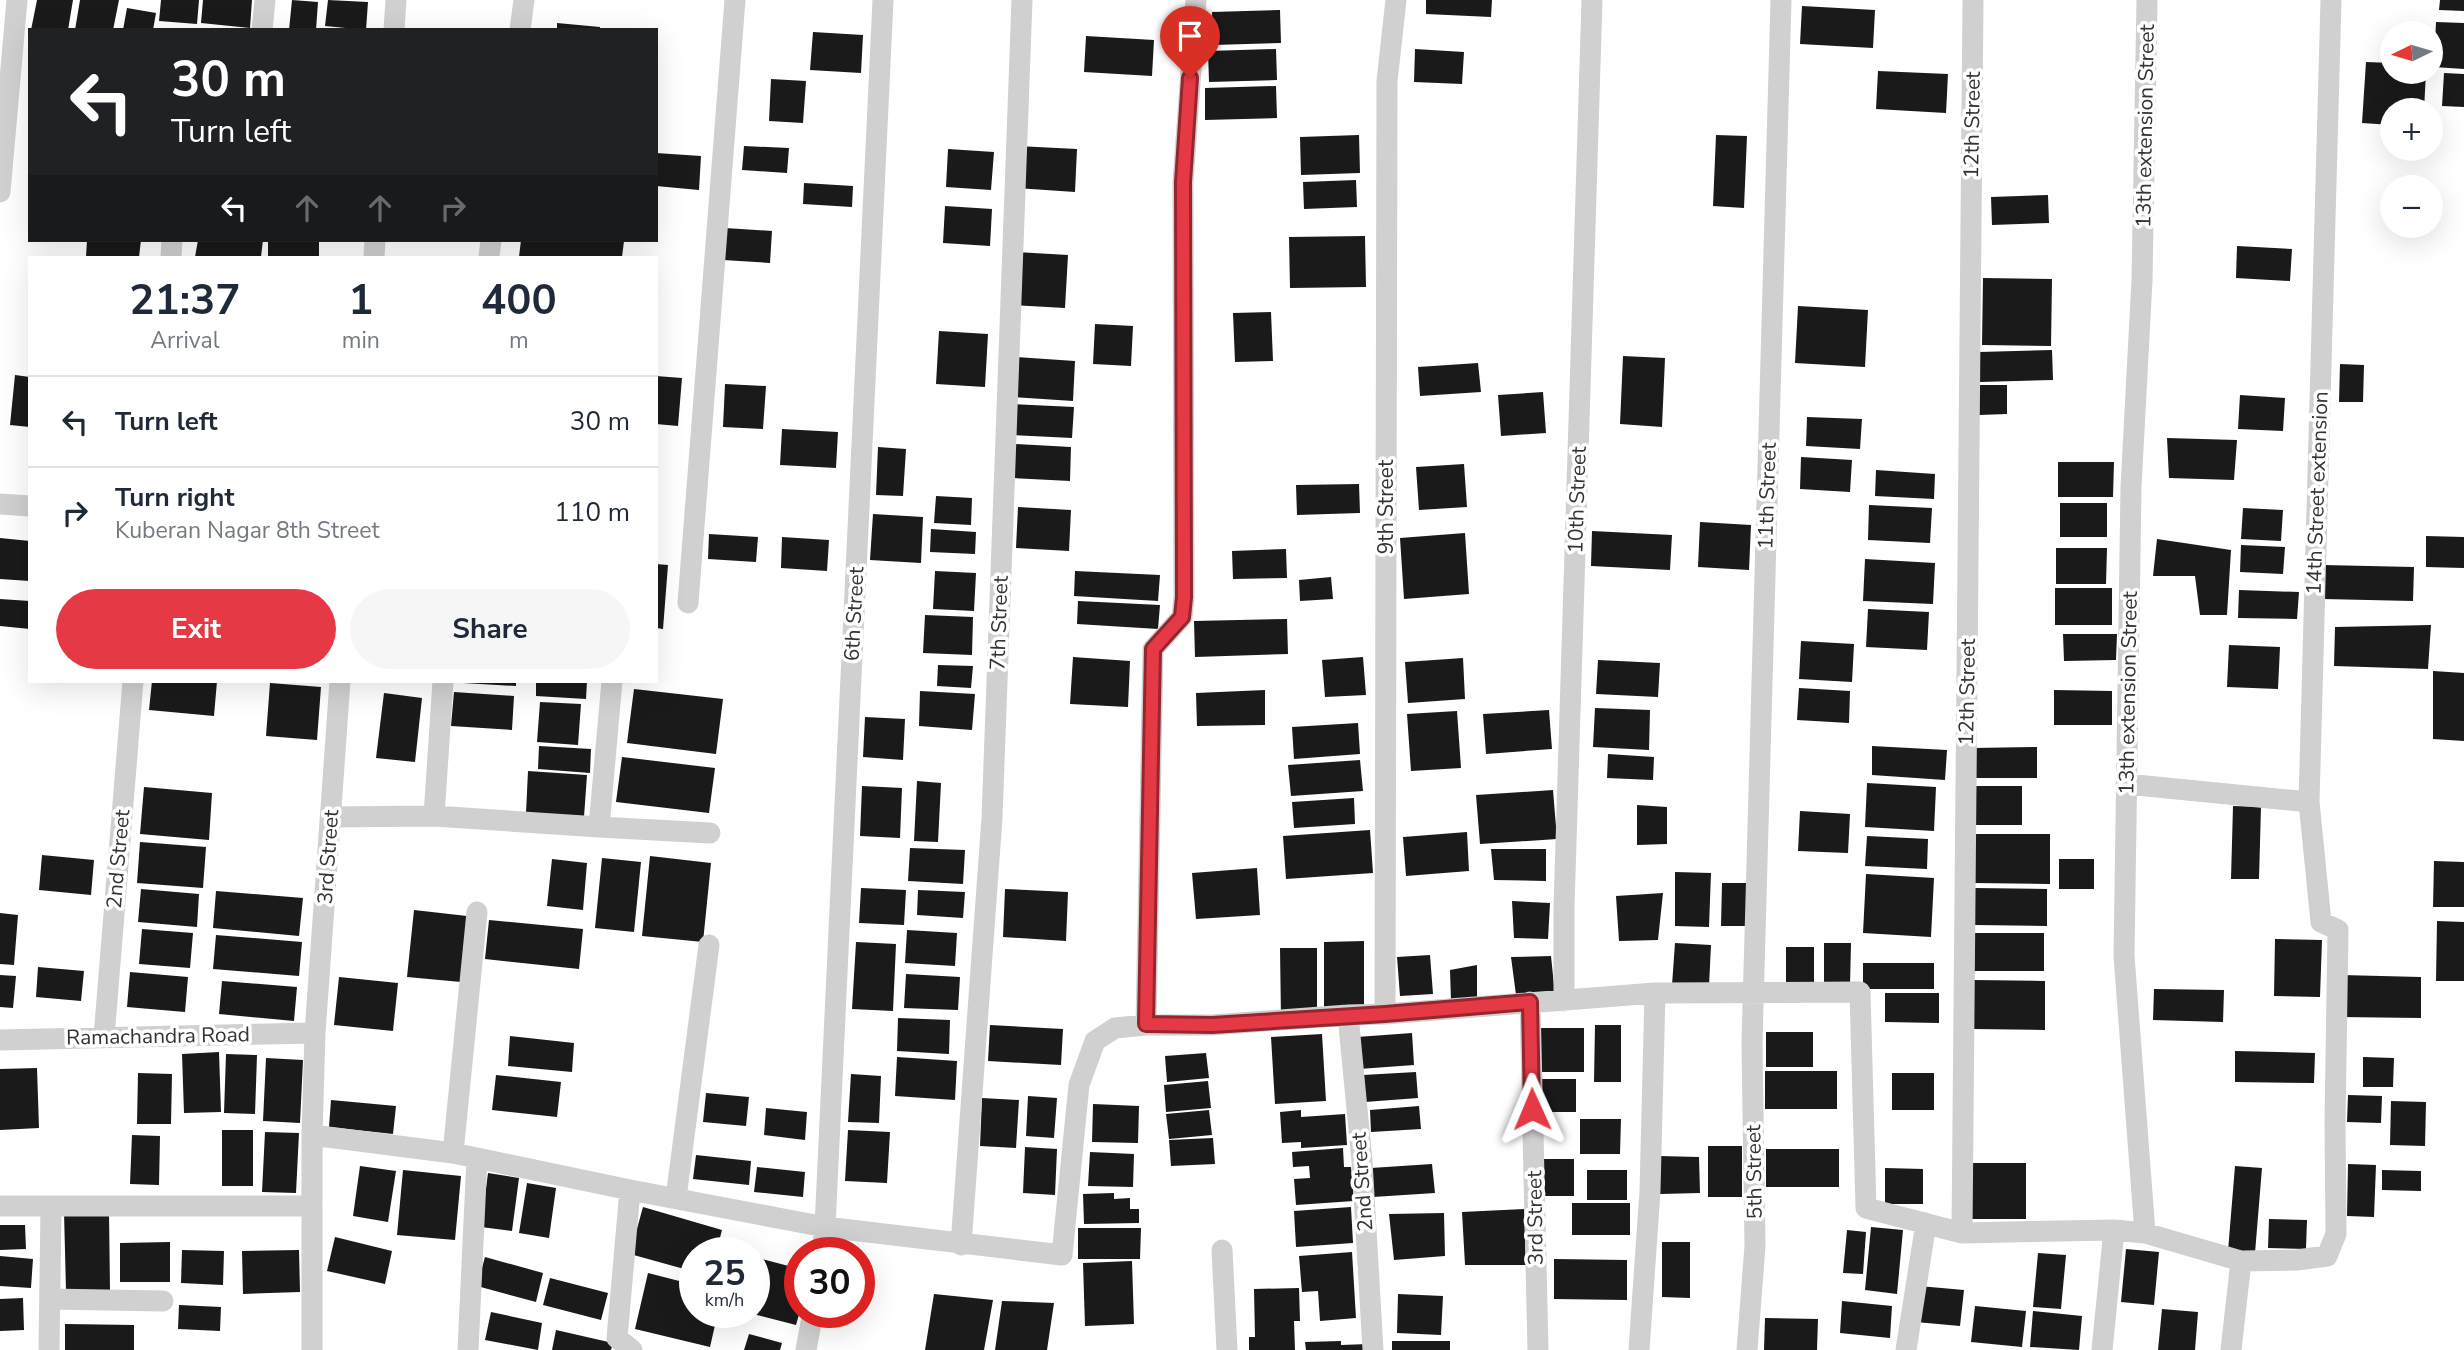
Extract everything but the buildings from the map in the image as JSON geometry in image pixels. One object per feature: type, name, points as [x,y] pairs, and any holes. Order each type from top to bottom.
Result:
[{"type":"street","points":[[0,192],[17,0]]},
{"type":"street","points":[[261,28],[264,0]]},
{"type":"street","points":[[394,28],[396,0]]},
{"type":"street","points":[[520,28],[524,0]]},
{"type":"street","points":[[688,603],[735,0]]},
{"type":"street","name":"6th Street","points":[[824,1237],[883,0]]},
{"type":"street","name":"7th Street","points":[[961,1245],[992,818],[1022,0]]},
{"type":"street","points":[[1146,1024],[1153,649],[1182,617],[1184,597],[1183,182],[1196,0]]},
{"type":"street","name":"9th Street","points":[[1385,1014],[1387,81],[1396,0]]},
{"type":"street","name":"10th Street","points":[[1564,1001],[1564,907],[1592,0]]},
{"type":"street","name":"11th Street","points":[[1754,993],[1781,0]]},
{"type":"street","name":"12th Street","points":[[1962,1233],[1973,0]]},
{"type":"street","name":"13th extension Street","points":[[2145,1233],[2124,956],[2131,487],[2143,280],[2147,0]]},
{"type":"street","name":"14th Street extension","points":[[2241,1261],[2297,1260],[2327,1256],[2336,1234],[2338,930],[2321,922],[2309,802],[2331,0]]},
{"type":"street","points":[[0,504],[28,506]]},
{"type":"street","name":"2nd Street","points":[[104,1037],[133,683]]},
{"type":"street","name":"3rd Street","points":[[312,1350],[315,1033],[340,683]]},
{"type":"street","points":[[434,816],[443,683]]},
{"type":"street","points":[[599,827],[612,683]]},
{"type":"street","points":[[2126,785],[2309,802]]},
{"type":"street","points":[[331,817],[434,816],[710,833]]},
{"type":"street","points":[[453,1153],[477,912]]},
{"type":"street","points":[[676,1198],[709,945]]},
{"type":"street","points":[[312,1135],[453,1153],[825,1227],[1062,1255],[1079,1085],[1095,1041],[1115,1028],[1146,1024],[1212,1025],[1385,1014],[1655,993],[1860,992],[1866,1208],[1962,1233],[2114,1230],[2145,1233],[2241,1261],[2231,1350]]},
{"type":"street","points":[[1639,1350],[1650,1191],[1655,993]]},
{"type":"street","name":"5th Street","points":[[1747,1350],[1755,1246],[1754,993]]},
{"type":"street","name":"3rd Street","points":[[1530,1002],[1538,1350]]},
{"type":"street","name":"2nd Street","points":[[1348,1015],[1362,1161],[1373,1350]]},
{"type":"street","name":"Ramachandra Road","points":[[0,1040],[315,1033]]},
{"type":"street","points":[[468,1350],[477,1158]]},
{"type":"street","points":[[630,1190],[617,1338],[632,1350]]},
{"type":"street","points":[[0,1206],[312,1206]]},
{"type":"street","points":[[49,1350],[51,1207]]},
{"type":"street","points":[[1906,1350],[1926,1223]]},
{"type":"street","points":[[2102,1350],[2114,1230]]},
{"type":"street","points":[[1222,1250],[1227,1350]]},
{"type":"street","points":[[50,1299],[163,1301]]},
{"type":"street","points":[[806,1350],[810,1328]]},
{"type":"route","points":[[1190,78],[1183,182],[1184,597],[1182,617],[1153,649],[1146,1024],[1212,1025],[1530,1002],[1532,1109]]}]
